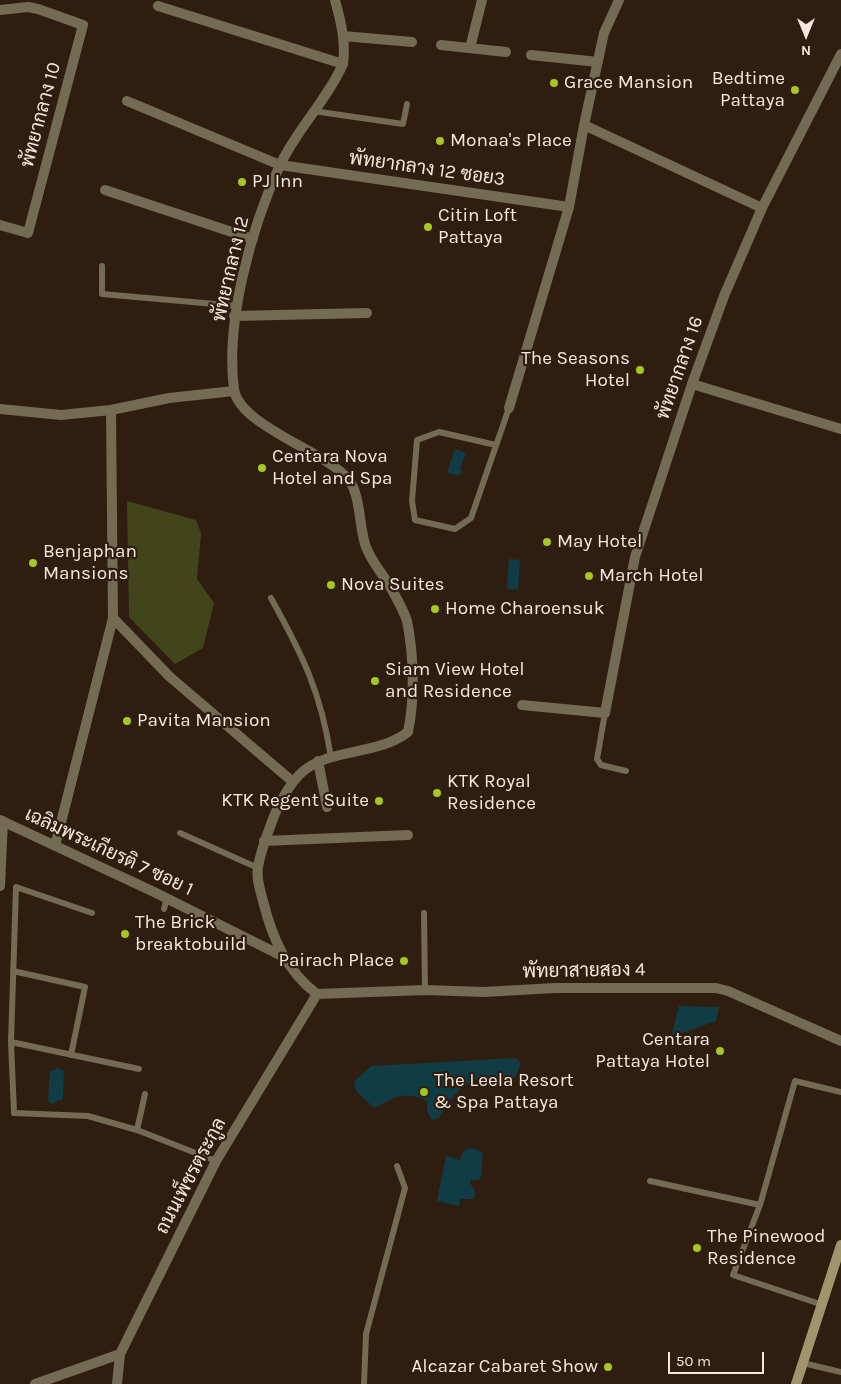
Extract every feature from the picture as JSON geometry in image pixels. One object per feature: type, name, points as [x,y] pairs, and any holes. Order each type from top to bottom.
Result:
[{"type":"main road","points":[[796,1384],[820,1304],[841,1245]]},
{"type":"street","points":[[158,6],[343,64],[345,49],[335,0]]},
{"type":"street","points":[[470,48],[482,0]]},
{"type":"street","points":[[509,408],[569,207],[604,33],[619,0]]},
{"type":"street","name":"พัทยากลาง 10","points":[[0,10],[39,5],[83,25],[28,233],[0,225]]},
{"type":"street","points":[[343,36],[412,42]]},
{"type":"street","points":[[441,45],[506,52]]},
{"type":"street","name":"พัทยากลาง 16","points":[[605,713],[635,557],[692,384],[724,296],[762,208],[841,54]]},
{"type":"street","points":[[531,55],[598,62]]},
{"type":"street","name":"พัทยากลาง 12","points":[[234,391],[232,359],[236,311],[253,239],[280,165],[343,64]]},
{"type":"street","name":"พัทยากลาง 12 ซอย3","points":[[127,101],[280,165],[569,207]]},
{"type":"street","points":[[584,125],[762,208]]},
{"type":"street","points":[[106,190],[253,239]]},
{"type":"street","points":[[236,311],[367,313]]},
{"type":"street","points":[[692,384],[841,428]]},
{"type":"street","points":[[0,409],[61,415],[111,410],[169,398],[234,391],[246,410],[334,467],[350,481],[366,547],[392,588],[406,620],[412,664],[408,732],[394,742],[318,761],[293,782],[277,809],[264,840],[257,879],[270,931],[284,957],[306,986],[317,994]]},
{"type":"street","points":[[55,846],[113,618],[111,410]]},
{"type":"street","points":[[113,618],[170,677],[293,782]]},
{"type":"street","points":[[522,705],[605,713]]},
{"type":"street","points":[[318,761],[327,807]]},
{"type":"street","points":[[0,886],[2,821]]},
{"type":"street","name":"เฉลิมพระเกียรติ 7 ซอย 1","points":[[2,821],[165,903],[284,957]]},
{"type":"street","points":[[264,840],[408,835]]},
{"type":"street","name":"พัทยาสายสอง 4","points":[[317,994],[424,990],[484,992],[555,988],[716,988],[728,991],[841,1041]]},
{"type":"street","name":"ถนนเพ็ชรตระกูล","points":[[117,1384],[120,1354],[216,1161],[317,994]]},
{"type":"street","points":[[35,1384],[120,1354]]},
{"type":"lane","points":[[313,110],[403,124],[407,104]]},
{"type":"lane","points":[[102,266],[102,294],[236,311]]},
{"type":"lane","points":[[496,445],[439,432],[417,440],[412,501],[415,520],[455,529],[471,518],[509,408]]},
{"type":"lane","points":[[271,598],[300,652],[315,685],[325,722],[331,758]]},
{"type":"lane","points":[[605,713],[597,759],[601,765],[626,772]]},
{"type":"lane","points":[[180,833],[258,868]]},
{"type":"lane","points":[[92,913],[16,887],[11,1042],[14,1113],[88,1116],[137,1130],[216,1161]]},
{"type":"lane","points":[[424,913],[424,990]]},
{"type":"lane","points":[[13,971],[85,987],[71,1054]]},
{"type":"lane","points":[[11,1042],[138,1069]]},
{"type":"lane","points":[[820,1304],[733,1275],[760,1205],[795,1081],[841,1092]]},
{"type":"lane","points":[[137,1130],[145,1094]]},
{"type":"lane","points":[[364,1384],[366,1334],[405,1188],[397,1166]]},
{"type":"lane","points":[[650,1181],[760,1205]]},
{"type":"lane","points":[[803,1363],[841,1372]]},
{"type":"green space","points":[[127,501],[196,520],[201,533],[197,579],[214,603],[203,648],[175,664],[129,617]]},
{"type":"water","points":[[455,449],[466,453],[460,469],[462,472],[458,476],[447,472]]},
{"type":"water","points":[[509,559],[520,560],[518,590],[507,589]]},
{"type":"water","points":[[679,1006],[719,1007],[716,1021],[671,1037]]},
{"type":"water","points":[[516,1058],[521,1064],[513,1081],[489,1078],[474,1080],[456,1094],[439,1118],[432,1120],[427,1111],[427,1101],[405,1095],[374,1108],[356,1091],[354,1082],[371,1066]]},
{"type":"water","points":[[57,1067],[64,1071],[63,1099],[51,1104],[48,1100],[50,1071],[54,1071]]},
{"type":"water","points":[[468,1148],[479,1150],[483,1154],[481,1177],[478,1180],[471,1180],[470,1183],[475,1191],[474,1199],[460,1199],[459,1206],[437,1201],[446,1156],[460,1160],[463,1152]]},
{"type":"place","name":"Grace Mansion","points":[[554,83]]},
{"type":"place","name":"Bedtime Pattaya","points":[[795,90]]},
{"type":"place","name":"Monaa's Place","points":[[440,141]]},
{"type":"place","name":"PJ Inn","points":[[242,182]]},
{"type":"place","name":"Citin Loft Pattaya","points":[[428,227]]},
{"type":"place","name":"The Seasons Hotel","points":[[640,370]]},
{"type":"place","name":"Centara Nova Hotel and Spa","points":[[262,468]]},
{"type":"place","name":"May Hotel","points":[[547,542]]},
{"type":"place","name":"Benjaphan Mansions","points":[[33,563]]},
{"type":"place","name":"March Hotel","points":[[589,576]]},
{"type":"place","name":"Nova Suites","points":[[331,585]]},
{"type":"place","name":"Home Charoensuk","points":[[435,609]]},
{"type":"place","name":"Siam View Hotel and Residence","points":[[375,681]]},
{"type":"place","name":"Pavita Mansion","points":[[127,721]]},
{"type":"place","name":"KTK Royal Residence","points":[[437,793]]},
{"type":"place","name":"KTK Regent Suite","points":[[379,801]]},
{"type":"place","name":"The Brick breaktobuild","points":[[125,934]]},
{"type":"place","name":"Pairach Place","points":[[404,961]]},
{"type":"place","name":"Centara Pattaya Hotel","points":[[720,1051]]},
{"type":"place","name":"The Leela Resort & Spa Pattaya","points":[[424,1092]]},
{"type":"place","name":"The Pinewood Residence","points":[[697,1248]]},
{"type":"place","name":"Alcazar Cabaret Show","points":[[608,1367]]}]
